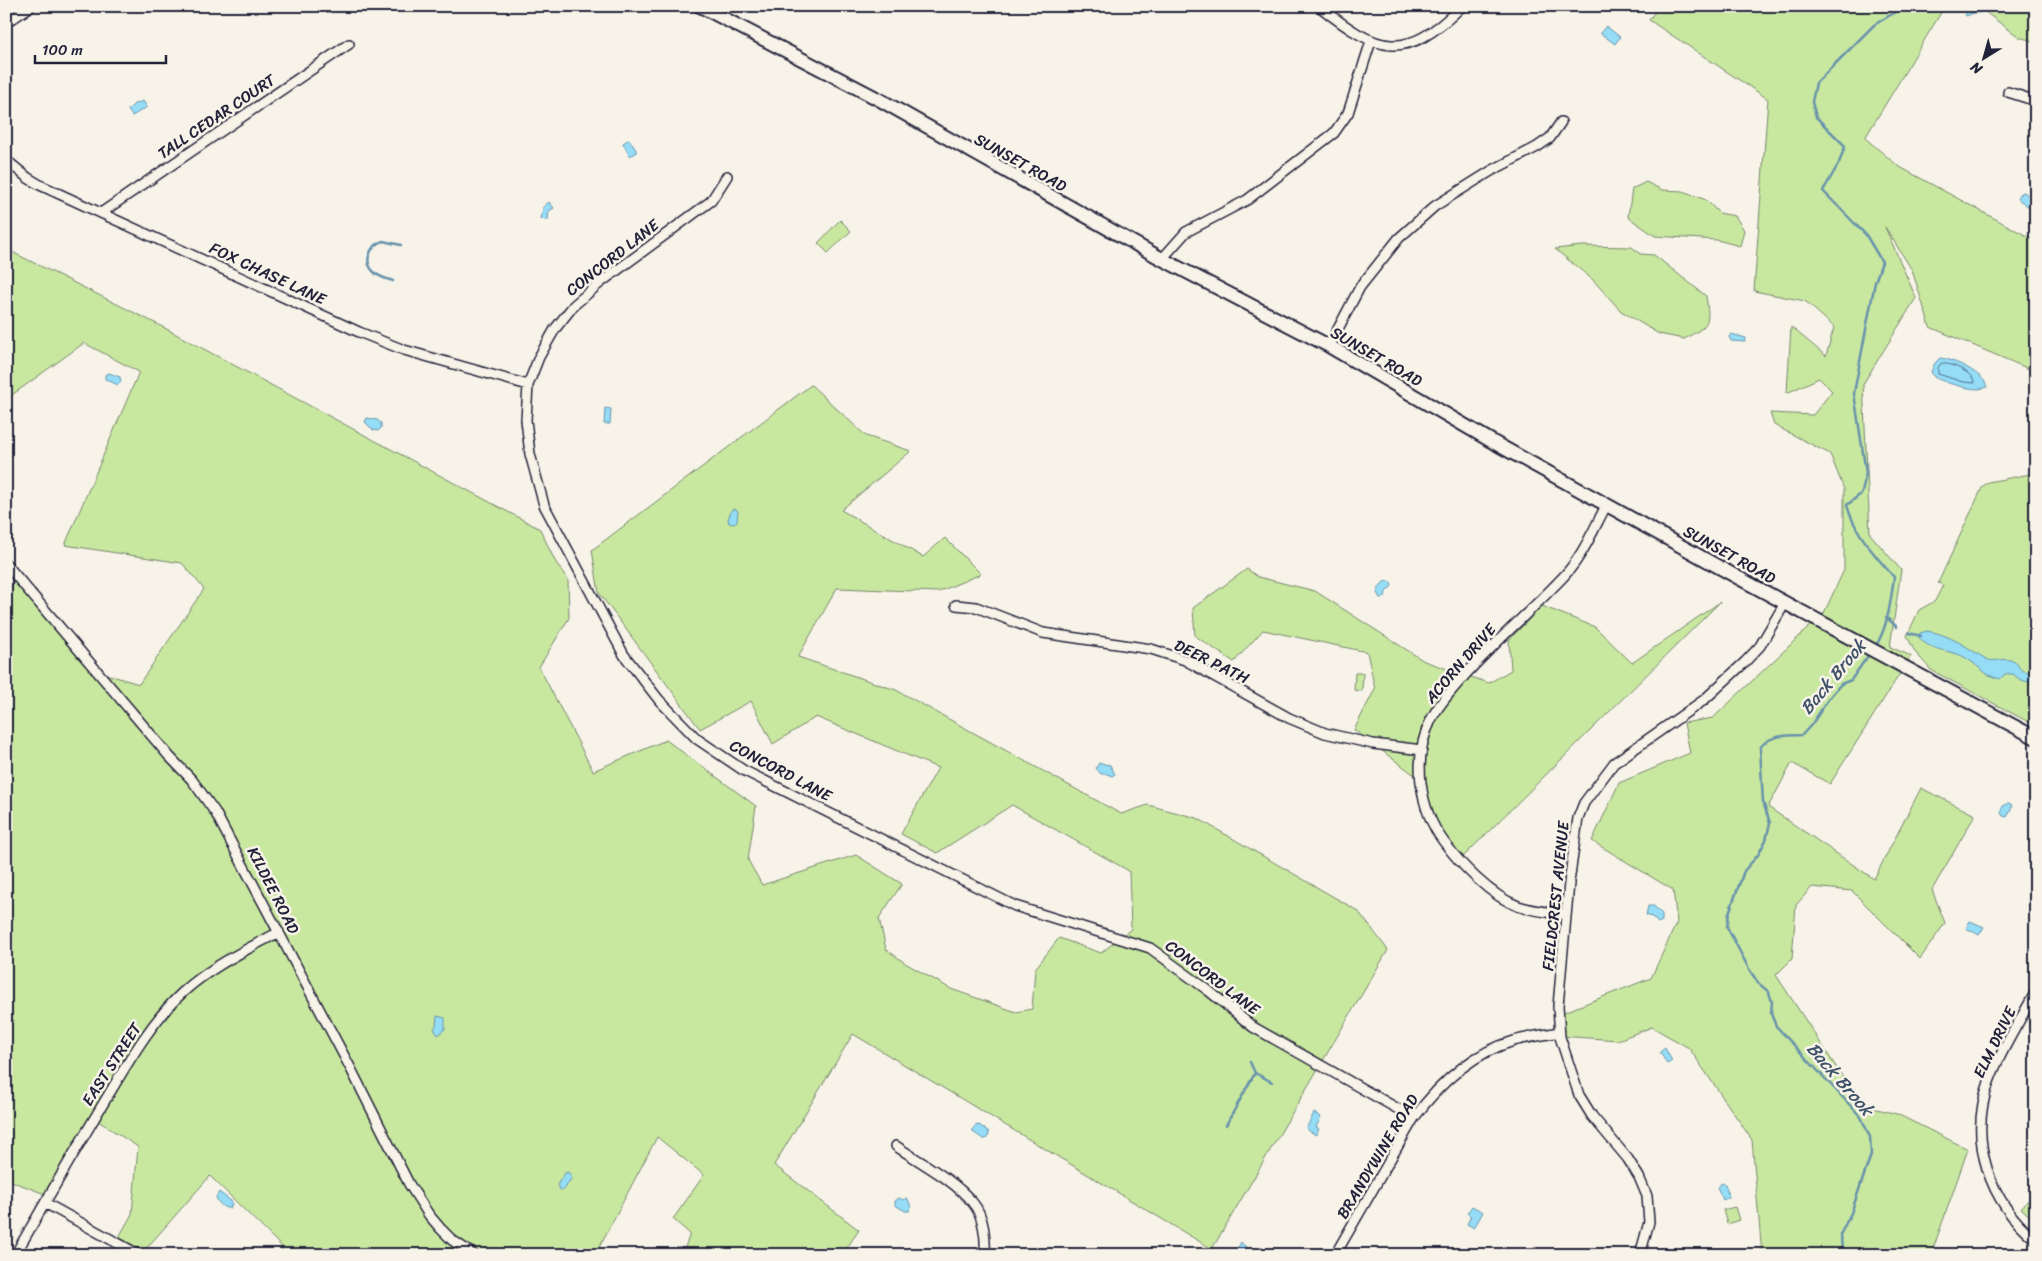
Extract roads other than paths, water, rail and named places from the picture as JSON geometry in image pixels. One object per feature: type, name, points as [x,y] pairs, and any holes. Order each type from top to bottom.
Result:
[{"type":"street","points":[[6,23],[31,6]]},
{"type":"street","name":"SUNSET ROAD","points":[[700,6],[882,101],[1162,259],[1329,346],[1493,442],[1785,603],[2036,738]]},
{"type":"street","points":[[1319,6],[1345,27],[1371,41],[1395,45],[1419,40],[1443,26],[1462,6]]},
{"type":"street","points":[[1162,259],[1186,232],[1247,200],[1334,133],[1348,113],[1371,41]]},
{"type":"street","name":"TALL CEDAR COURT","points":[[101,213],[349,44]]},
{"type":"street","points":[[2008,92],[2036,101]]},
{"type":"street","points":[[1329,346],[1360,288],[1399,238],[1435,206],[1491,171],[1537,147],[1550,138],[1561,122]]},
{"type":"street","name":"FOX CHASE LANE","points":[[6,160],[40,185],[359,332],[404,350],[528,386]]},
{"type":"street","name":"CONCORD LANE","points":[[727,176],[711,201],[600,283],[574,305],[555,329],[539,357],[528,386],[526,420],[530,454],[544,504],[624,655],[659,700],[697,739],[743,770],[1015,906],[1150,948],[1209,991],[1253,1027],[1414,1118]]},
{"type":"street","name":"ACORN DRIVE","points":[[1566,916],[1519,906],[1506,901],[1495,894],[1447,847],[1431,822],[1423,794],[1420,770],[1422,750],[1431,718],[1446,696],[1494,645],[1566,574],[1584,549],[1607,504]]},
{"type":"street","name":"KILDEE ROAD","points":[[6,564],[169,756],[192,780],[223,824],[409,1184],[440,1228],[452,1240],[474,1255]]},
{"type":"street","name":"FIELDCREST AVENUE","points":[[1640,1255],[1649,1222],[1647,1196],[1628,1158],[1592,1116],[1579,1095],[1559,1032],[1558,1006],[1566,916],[1578,818],[1584,804],[1614,763],[1704,700],[1745,662],[1760,646],[1785,603]]},
{"type":"street","name":"DEER PATH","points":[[956,605],[976,607],[1043,633],[1151,649],[1185,660],[1289,718],[1324,733],[1373,744],[1422,750]]},
{"type":"street","name":"EAST STREET","points":[[15,1255],[120,1075],[157,1020],[171,1003],[207,973],[279,932]]},
{"type":"street","name":"ELM DRIVE","points":[[2036,991],[1994,1069],[1985,1096],[1981,1127],[1983,1155],[1997,1194],[2016,1222],[2036,1240]]},
{"type":"street","name":"BRANDYWINE ROAD","points":[[1335,1255],[1414,1118],[1429,1098],[1449,1077],[1476,1058],[1512,1042],[1559,1032]]},
{"type":"street","points":[[896,1146],[954,1186],[973,1203],[984,1228],[985,1255]]},
{"type":"street","points":[[45,1202],[139,1255]]},
{"type":"water","points":[[1971,6],[1982,6],[1980,13],[1966,16],[1964,12]]},
{"type":"water","points":[[1606,26],[1620,37],[1615,44],[1600,33]]},
{"type":"water","points":[[143,101],[147,107],[132,116],[128,110],[134,104]]},
{"type":"water","points":[[629,139],[636,150],[636,153],[632,155],[629,155],[623,143]]},
{"type":"water","points":[[2024,192],[2035,200],[2033,206],[2029,207],[2018,199],[2019,194]]},
{"type":"water","points":[[549,202],[554,208],[549,211],[548,220],[541,219],[543,207]]},
{"type":"water","points":[[1731,334],[1746,338],[1745,342],[1731,341],[1729,337]]},
{"type":"water","points":[[1940,358],[1953,361],[1975,372],[1985,382],[1987,387],[1982,389],[1969,388],[1934,377],[1931,372],[1935,363]]},
{"type":"water","points":[[109,373],[120,377],[121,381],[118,385],[105,379],[105,375]]},
{"type":"water","points":[[605,408],[611,409],[610,424],[604,424]]},
{"type":"water","points":[[367,418],[377,420],[381,423],[381,428],[378,431],[373,430],[365,422]]},
{"type":"water","points":[[732,509],[738,511],[737,521],[733,524],[729,523],[728,519]]},
{"type":"water","points":[[1385,581],[1391,582],[1392,586],[1386,592],[1385,597],[1380,598],[1377,593]]},
{"type":"water","points":[[1927,631],[1951,638],[1986,659],[1995,661],[2010,660],[2017,664],[2021,670],[2036,671],[2036,681],[2024,681],[2013,674],[2005,674],[2000,679],[1989,675],[1958,654],[1928,645],[1918,636],[1920,633]]},
{"type":"water","points":[[1099,763],[1110,765],[1115,774],[1112,776],[1101,774],[1096,768]]},
{"type":"water","points":[[2008,803],[2012,807],[2007,817],[2001,813],[2002,807]]},
{"type":"water","points":[[1648,906],[1654,906],[1662,914],[1662,921],[1658,923],[1652,917],[1646,915]]},
{"type":"water","points":[[1970,921],[1984,927],[1979,935],[1966,928]]},
{"type":"water","points":[[437,1016],[445,1018],[445,1029],[438,1035],[434,1029]]},
{"type":"water","points":[[1665,1048],[1672,1061],[1667,1064],[1660,1052]]},
{"type":"water","points":[[1314,1113],[1321,1117],[1316,1127],[1319,1129],[1316,1135],[1306,1129]]},
{"type":"water","points":[[979,1125],[988,1131],[989,1135],[986,1139],[973,1132],[975,1126]]},
{"type":"water","points":[[568,1172],[572,1177],[564,1190],[560,1190],[557,1185],[565,1173]]},
{"type":"water","points":[[1722,1183],[1725,1184],[1729,1197],[1723,1200],[1717,1187]]},
{"type":"water","points":[[219,1192],[231,1201],[230,1208],[223,1207],[218,1202],[216,1197]]},
{"type":"water","points":[[899,1198],[903,1200],[908,1199],[911,1207],[909,1211],[905,1211],[895,1205],[895,1201]]},
{"type":"water","points":[[1472,1206],[1483,1212],[1474,1228],[1467,1224],[1471,1216],[1467,1213]]},
{"type":"water","points":[[1241,1242],[1247,1248],[1244,1255],[1234,1255]]},
{"type":"waterway","name":"Back Brook","points":[[1875,647],[1886,622],[1894,577],[1873,553],[1860,534],[1847,505],[1862,493],[1866,473],[1854,393],[1875,282],[1882,262],[1866,235],[1823,191],[1839,163],[1845,146],[1816,117],[1812,102],[1816,83],[1874,25],[1905,6]]},
{"type":"waterway","points":[[393,281],[375,273],[371,269],[368,259],[371,250],[378,243],[383,241],[401,245]]},
{"type":"waterway","points":[[1886,617],[1897,627]]},
{"type":"waterway","points":[[1909,633],[1921,636]]},
{"type":"waterway","name":"Back Brook","points":[[1842,1255],[1841,1233],[1851,1213],[1871,1155],[1870,1137],[1861,1117],[1776,1026],[1771,1014],[1772,1002],[1769,992],[1758,983],[1727,927],[1729,913],[1744,871],[1758,855],[1766,840],[1770,823],[1763,802],[1760,748],[1773,738],[1802,735],[1812,724],[1829,698],[1841,684],[1851,680],[1870,653]]},
{"type":"waterway","points":[[1250,1062],[1255,1073],[1272,1082]]},
{"type":"waterway","points":[[1226,1125],[1255,1073]]}]
